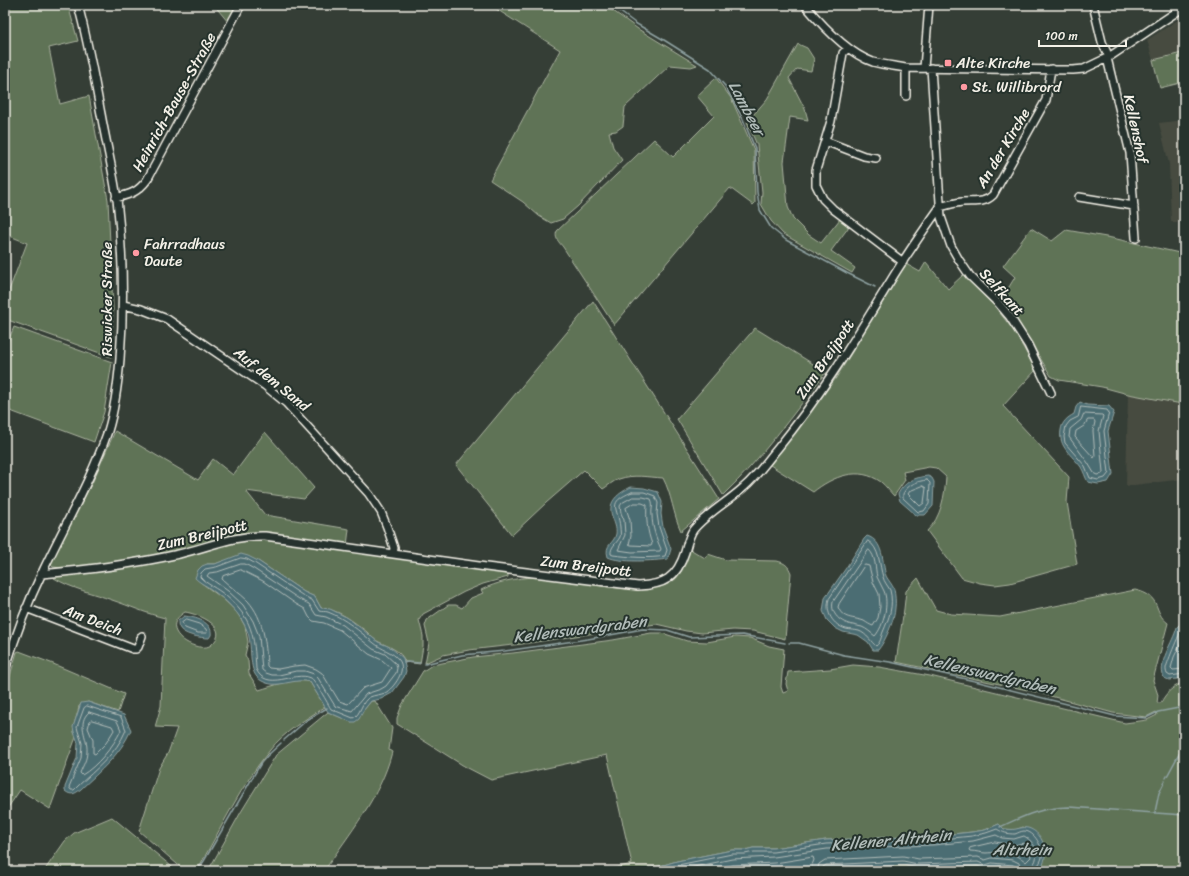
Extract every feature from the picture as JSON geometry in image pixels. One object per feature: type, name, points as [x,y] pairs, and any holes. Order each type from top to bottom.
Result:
[{"type":"street","name":"Riswicker Straße","points":[[5,670],[12,644],[26,608],[41,574],[94,468],[108,430],[118,380],[123,305],[120,236],[116,198],[88,42],[78,5]]},
{"type":"street","name":"Heinrich-Bause-Straße","points":[[116,198],[128,195],[140,189],[147,180],[241,5]]},
{"type":"street","points":[[805,5],[848,48],[871,61],[906,68],[1051,70],[1084,69],[1108,58],[1184,7]]},
{"type":"street","points":[[929,5],[928,68],[940,192],[940,207]]},
{"type":"street","name":"Kellenshof","points":[[1093,5],[1102,42],[1108,58],[1130,154],[1136,238]]},
{"type":"street","points":[[848,48],[843,54],[832,114],[816,170],[816,185],[823,199],[832,208],[903,262]]},
{"type":"street","points":[[906,68],[906,96]]},
{"type":"street","name":"An der Kirche","points":[[940,207],[962,202],[981,202],[993,195],[1046,100],[1051,70]]},
{"type":"street","points":[[825,141],[864,156],[876,158]]},
{"type":"street","points":[[1080,198],[1134,206]]},
{"type":"street","name":"Zum Breijpott","points":[[41,574],[150,560],[191,551],[226,540],[255,535],[486,567],[638,586],[650,586],[661,583],[674,575],[680,566],[693,530],[745,486],[796,425],[838,366],[903,262],[940,207]]},
{"type":"street","name":"Selfkant","points":[[940,207],[941,217],[951,246],[959,260],[970,276],[999,304],[1010,317],[1028,345],[1051,393]]},
{"type":"street","name":"Auf dem Sand","points":[[123,305],[167,319],[258,381],[286,403],[307,424],[369,494],[381,512],[394,548],[394,554]]},
{"type":"street","name":"Am Deich","points":[[26,608],[136,650],[142,636]]},
{"type":"shaded area","points":[[1184,16],[1184,52],[1153,60],[1147,40]]},
{"type":"shaded area","points":[[1184,120],[1184,222],[1171,222],[1169,164],[1159,123]]},
{"type":"shaded area","points":[[1128,394],[1184,404],[1184,452],[1180,453],[1184,479],[1126,486]]},
{"type":"green space","points":[[5,5],[68,5],[78,41],[49,48],[60,104],[89,96],[108,200],[113,310],[111,357],[5,319],[5,301],[27,243],[5,234]]},
{"type":"green space","points":[[214,5],[237,5],[228,22]]},
{"type":"green space","points":[[490,5],[605,5],[638,29],[697,65],[691,67],[670,65],[625,107],[623,126],[616,131],[609,132],[613,147],[622,160],[578,206],[563,219],[551,223],[490,180],[560,50]]},
{"type":"green space","points":[[798,44],[807,48],[814,59],[811,71],[797,69],[789,78],[805,109],[808,120],[790,117],[784,162],[788,207],[793,219],[809,235],[821,243],[840,219],[848,225],[848,228],[831,251],[855,268],[852,273],[783,234],[771,221],[761,204],[762,192],[757,145],[747,122],[767,99]]},
{"type":"green space","points":[[1182,53],[1184,64],[1184,82],[1160,88],[1153,60]]},
{"type":"green space","points":[[716,78],[731,98],[754,150],[755,203],[753,205],[730,188],[614,325],[557,240],[557,231],[654,139],[673,157],[714,116],[697,96]]},
{"type":"green space","points":[[1031,228],[1052,241],[1066,230],[1112,238],[1184,254],[1184,393],[1182,404],[1128,394],[1102,387],[1059,380],[1051,376],[1028,338],[1000,302],[1015,277],[1003,266]]},
{"type":"green space","points":[[926,262],[948,289],[963,275],[996,308],[1014,331],[1036,370],[1003,406],[1069,477],[1067,502],[1077,564],[1010,583],[995,585],[962,578],[927,531],[936,520],[945,491],[946,477],[936,468],[929,467],[903,472],[905,480],[894,496],[881,482],[873,477],[855,474],[846,475],[829,481],[813,492],[770,465],[836,378],[906,264],[920,272]]},
{"type":"green space","points":[[593,301],[719,499],[681,531],[663,478],[641,476],[624,477],[603,489],[584,470],[512,535],[456,465]]},
{"type":"green space","points":[[14,327],[112,362],[104,412],[94,442],[5,409],[5,348]]},
{"type":"green space","points":[[755,328],[826,372],[764,451],[723,495],[677,419]]},
{"type":"green space","points":[[115,431],[198,480],[213,459],[233,475],[265,432],[314,488],[304,499],[246,491],[265,515],[349,529],[347,546],[274,535],[203,545],[152,558],[71,569],[53,567],[51,565],[51,561],[93,481]]},
{"type":"green space","points":[[246,539],[276,541],[508,573],[508,577],[483,584],[464,592],[423,614],[419,620],[423,636],[420,664],[405,662],[401,655],[394,649],[375,640],[367,632],[345,616],[321,608],[315,597],[304,592],[258,561],[223,561],[215,564],[207,564],[200,582],[222,598],[237,612],[245,626],[248,642],[245,655],[248,661],[249,674],[259,690],[291,681],[310,682],[325,707],[296,726],[275,744],[250,777],[232,806],[200,865],[195,871],[185,871],[139,831],[159,768],[168,753],[177,728],[155,727],[161,706],[165,618],[68,585],[54,578],[58,575]],"holes":[[[185,612],[205,619],[216,628],[218,633],[216,639],[211,645],[197,647],[189,644],[177,633],[175,626],[177,619]]]},
{"type":"green space","points":[[690,549],[705,558],[708,554],[726,560],[777,561],[786,565],[791,573],[785,639],[753,631],[733,630],[702,633],[656,624],[522,644],[469,650],[443,655],[425,663],[429,643],[425,626],[427,620],[448,605],[456,605],[462,608],[471,598],[483,593],[481,590],[487,587],[520,578],[534,577],[626,589],[660,587],[673,581],[679,575]]},
{"type":"green space","points":[[918,578],[936,610],[951,614],[1000,617],[1135,590],[1150,596],[1154,600],[1163,619],[1168,623],[1153,680],[1158,695],[1157,703],[1161,703],[1170,690],[1184,682],[1184,871],[1030,871],[1023,827],[1015,830],[1003,829],[999,824],[985,830],[933,836],[826,840],[773,848],[732,850],[632,871],[603,871],[632,864],[607,755],[491,780],[464,766],[397,724],[397,718],[402,705],[423,671],[432,665],[473,657],[613,640],[651,633],[662,633],[687,641],[707,642],[735,637],[750,638],[769,646],[784,649],[781,687],[783,693],[788,691],[786,684],[788,672],[830,669],[853,665],[879,667],[930,676],[1125,723],[1147,720],[1157,715],[1156,712],[1146,717],[1113,713],[1032,691],[896,662],[906,591]]},
{"type":"green space","points":[[19,651],[124,694],[118,712],[88,702],[79,706],[74,725],[74,733],[76,737],[50,809],[20,790],[5,812],[5,693],[17,652]]},
{"type":"green space","points":[[371,701],[375,701],[392,728],[389,750],[392,752],[387,768],[372,799],[354,829],[324,871],[208,871],[241,812],[276,755],[328,712],[351,722],[361,715]]},
{"type":"green space","points":[[112,817],[177,871],[44,871],[65,841],[74,833]]},
{"type":"green space","points":[[903,865],[918,868],[978,866],[985,870],[992,867],[1030,871],[803,871]]},
{"type":"water","points":[[1080,402],[1087,405],[1109,406],[1114,412],[1108,431],[1113,474],[1108,482],[1098,484],[1088,482],[1081,467],[1066,450],[1062,441],[1062,425],[1074,414],[1076,407]]},
{"type":"water","points":[[928,476],[932,478],[934,482],[933,506],[925,515],[916,515],[900,501],[898,494],[903,486],[910,481]]},
{"type":"water","points":[[631,487],[644,488],[658,492],[662,502],[661,514],[663,527],[671,549],[668,559],[629,561],[608,557],[607,549],[616,534],[616,527],[612,516],[611,506],[618,495]]},
{"type":"water","points":[[867,536],[877,542],[886,576],[894,589],[895,596],[895,613],[884,642],[878,650],[873,650],[868,642],[858,635],[843,632],[835,628],[827,620],[823,611],[825,598]]},
{"type":"water","points":[[241,554],[258,561],[304,592],[315,597],[321,608],[330,609],[348,618],[378,642],[390,647],[403,658],[406,671],[404,677],[392,693],[381,699],[371,701],[359,719],[355,722],[351,722],[328,712],[310,682],[298,681],[274,684],[257,678],[252,667],[248,633],[241,619],[226,602],[195,578],[198,570],[202,566],[207,564],[215,564]]},
{"type":"water","points":[[184,616],[198,619],[206,624],[211,630],[211,635],[209,638],[192,636],[181,630],[178,626],[178,621]]},
{"type":"water","points":[[1184,622],[1184,678],[1169,680],[1164,678],[1162,672],[1164,659],[1177,627]]},
{"type":"water","points":[[88,702],[124,715],[131,730],[121,747],[109,762],[81,789],[71,794],[65,791],[65,787],[77,758],[78,743],[73,727],[81,703]]},
{"type":"water","name":"Altrhein","points":[[999,824],[1004,829],[1028,828],[1038,835],[1042,840],[1045,852],[1045,859],[1040,870],[998,867],[985,870],[978,866],[918,868],[903,865],[803,871],[632,871],[732,850],[773,848],[826,840],[933,836],[985,830]]},
{"type":"waterway","name":"Lambeer","points":[[611,5],[635,23],[710,69],[725,86],[742,117],[755,148],[757,192],[760,210],[771,228],[786,240],[875,287]]},
{"type":"waterway","name":"Kellenswardgraben","points":[[425,664],[462,655],[505,651],[588,639],[643,629],[667,630],[689,637],[742,635],[785,643]]},
{"type":"waterway","name":"Kellenswardgraben","points":[[789,643],[799,643],[844,655],[890,662],[979,682],[1115,716],[1146,718],[1158,712],[1184,707]]},
{"type":"waterway","name":"Kellenswardgraben","points":[[404,663],[420,663]]},
{"type":"waterway","name":"Kellenswardgraben","points":[[284,740],[307,720],[327,708]]},
{"type":"waterway","name":"Kellenswardgraben","points":[[197,871],[261,763],[281,743]]},
{"type":"waterway","name":"Kellenswardgraben","points":[[1166,778],[1184,745]]},
{"type":"waterway","name":"Kellenswardgraben","points":[[1155,812],[1159,793],[1165,781]]},
{"type":"waterway","name":"Kellener Altrhein","points":[[1000,827],[1033,813],[1069,807],[1184,815]]},
{"type":"place","name":"Alte Kirche","points":[[948,63]]},
{"type":"place","name":"St. Willibrord","points":[[964,87]]},
{"type":"place","name":"Fahrradhaus Daute","points":[[136,253]]}]
